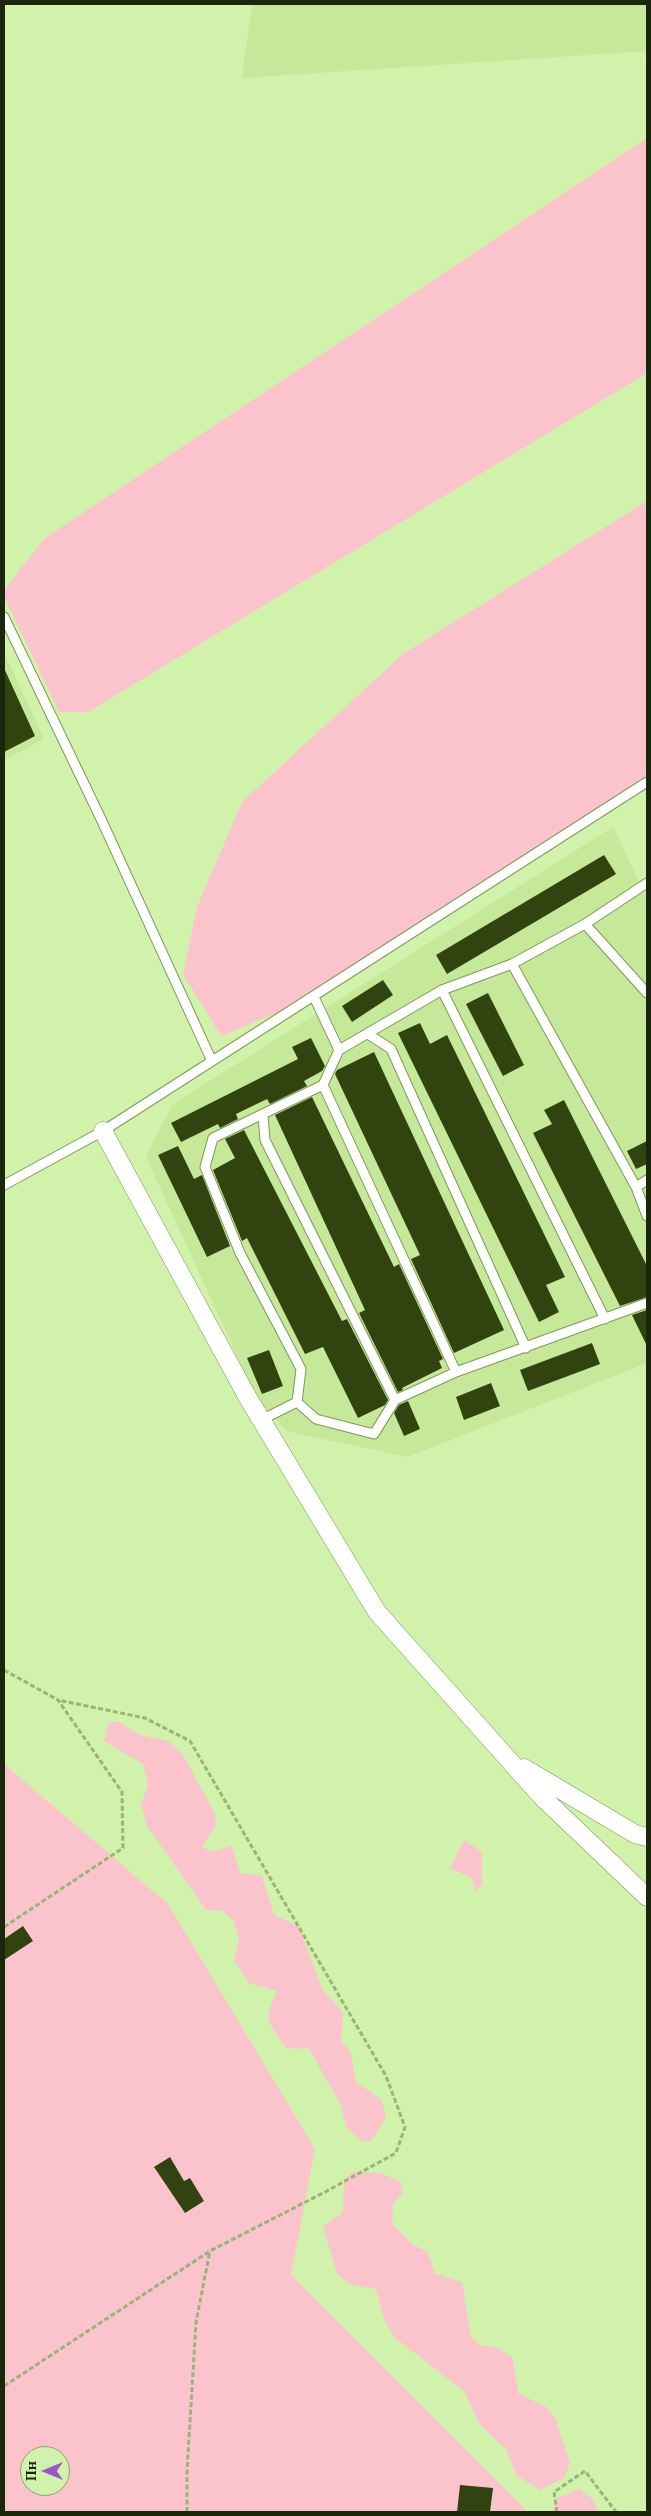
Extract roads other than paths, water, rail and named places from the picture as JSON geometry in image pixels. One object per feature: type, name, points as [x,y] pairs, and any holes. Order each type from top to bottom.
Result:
[{"type":"street","points":[[103,1131],[261,1420],[377,1612],[541,1796],[647,1897]]},
{"type":"street","points":[[510,1760],[635,1834],[647,1838]]},
{"type":"lane","points":[[4,617],[101,819],[211,1060]]},
{"type":"lane","points":[[4,1185],[103,1131],[647,782]]},
{"type":"lane","points":[[297,1402],[301,1369],[240,1253],[205,1167],[213,1138],[323,1085],[339,1050],[442,990],[512,964],[585,924],[647,883]]},
{"type":"lane","points":[[585,924],[647,993]]},
{"type":"lane","points":[[512,964],[636,1187],[647,1216]]},
{"type":"lane","points":[[442,990],[605,1319]]},
{"type":"lane","points":[[314,997],[339,1050]]},
{"type":"lane","points":[[368,1034],[392,1049],[526,1348]]},
{"type":"lane","points":[[323,1085],[456,1372]]},
{"type":"lane","points":[[262,1116],[265,1140],[396,1400]]},
{"type":"lane","points":[[636,1187],[647,1180]]},
{"type":"lane","points":[[297,1402],[316,1419],[374,1434],[396,1400],[456,1372],[647,1303]]},
{"type":"lane","points":[[261,1420],[297,1402]]}]
